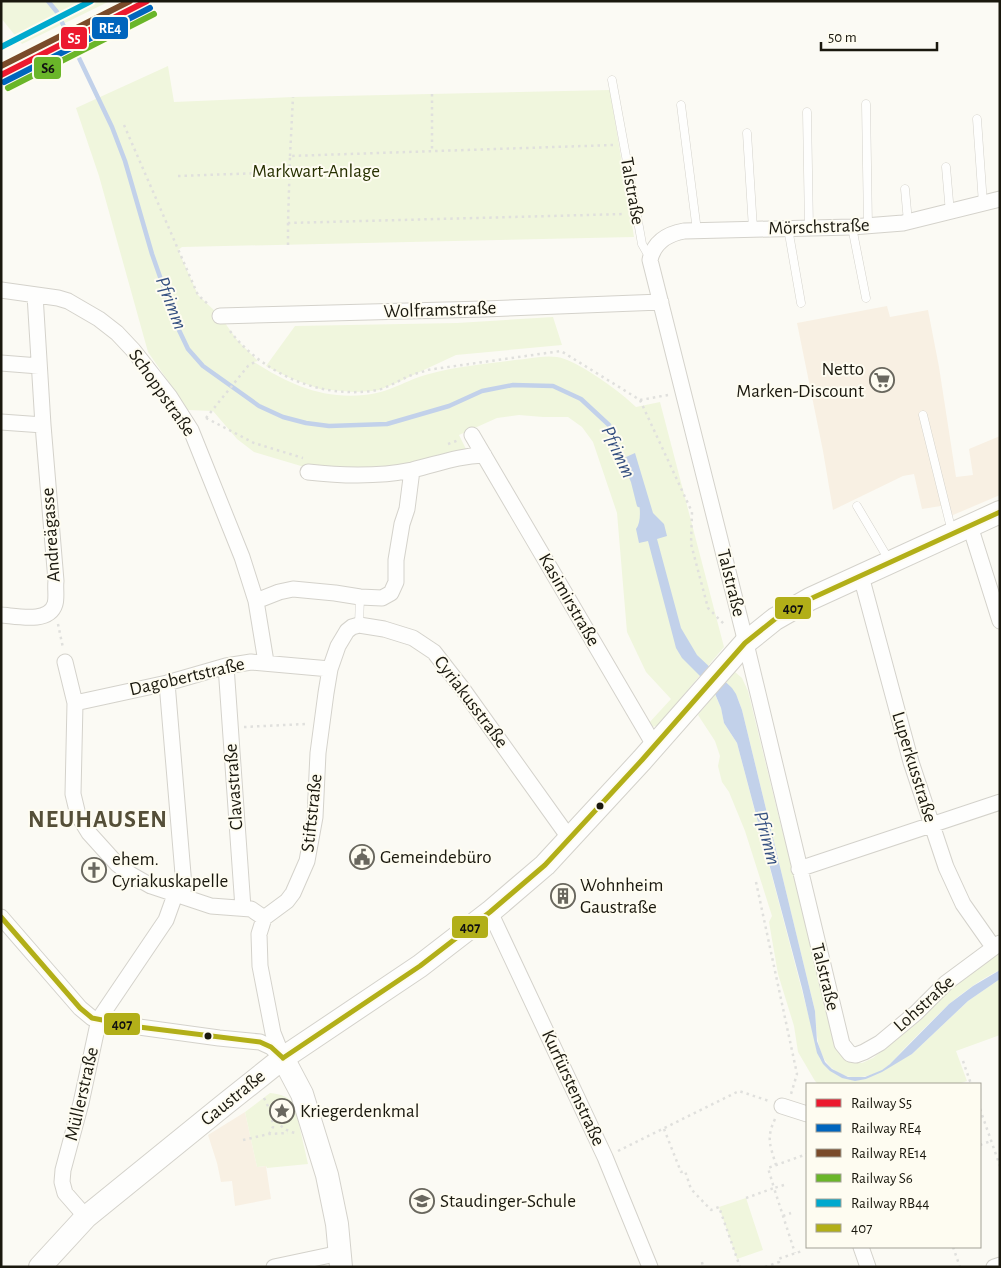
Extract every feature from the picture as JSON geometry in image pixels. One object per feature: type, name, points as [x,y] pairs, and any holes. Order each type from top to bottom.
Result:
[{"type":"main road","name":"Gaustraße","points":[[40,1267],[86,1217],[255,1080],[283,1058],[420,966],[490,912],[545,865],[654,746],[726,663],[744,637],[794,607],[1000,512]]},
{"type":"main road","points":[[283,1058],[299,1088],[316,1139],[333,1199],[341,1260]]},
{"type":"street","name":"Mörschstraße","points":[[650,260],[652,250],[664,238],[673,233],[860,227],[908,222],[1000,199]]},
{"type":"street","name":"Talstraße","points":[[650,260],[744,637],[842,1044],[850,1054]]},
{"type":"street","name":"Schoppstraße","points":[[1,290],[68,301],[117,332],[151,370],[191,430],[239,549],[256,602],[266,662]]},
{"type":"street","name":"Andreägasse","points":[[35,295],[43,425],[56,581],[55,604]]},
{"type":"street","name":"Wolframstraße","points":[[220,316],[661,302]]},
{"type":"street","points":[[1,364],[39,366]]},
{"type":"street","points":[[1,422],[43,425]]},
{"type":"street","name":"Kasimirstraße","points":[[472,435],[654,746]]},
{"type":"street","points":[[309,466],[343,476],[366,476],[412,470],[459,457],[484,455]]},
{"type":"street","points":[[256,602],[279,592],[293,589],[360,597],[382,598],[387,596],[394,588],[396,560],[402,524],[408,509],[412,470]]},
{"type":"street","points":[[961,530],[1000,621]]},
{"type":"street","name":"Luperkusstraße","points":[[861,576],[911,762],[946,867],[964,904],[989,941],[997,944]]},
{"type":"street","points":[[1,615],[43,616],[50,612],[55,604]]},
{"type":"street","points":[[330,669],[338,646],[346,631],[359,625]]},
{"type":"street","name":"Cyriakusstraße","points":[[359,625],[413,638],[434,652],[570,839]]},
{"type":"street","points":[[65,662],[75,703],[73,794],[78,815],[83,825],[117,864],[142,881],[211,906],[251,909],[264,918],[259,934],[260,966],[273,1033],[283,1058]]},
{"type":"street","name":"Dagobertstraße","points":[[75,703],[167,683],[226,666],[252,662],[330,669]]},
{"type":"street","name":"Clavastraße","points":[[226,666],[243,908]]},
{"type":"street","name":"Stiftstraße","points":[[264,918],[287,901],[293,893],[307,861],[315,817],[318,753],[330,669]]},
{"type":"street","name":"Müllerstraße","points":[[86,1217],[65,1193],[62,1182],[99,1019],[166,920],[184,886],[167,683]]},
{"type":"street","points":[[799,869],[1000,802]]},
{"type":"street","name":"Kurfürstenstraße","points":[[490,912],[605,1157],[650,1267]]},
{"type":"street","points":[[1,917],[80,1008],[92,1018],[180,1033],[260,1042],[271,1047],[283,1058]]},
{"type":"street","name":"Lohstraße","points":[[850,1054],[856,1055],[864,1052],[897,1030],[946,983],[997,944]]},
{"type":"street","points":[[785,1107],[806,1114]]},
{"type":"street","points":[[861,1248],[868,1267]]},
{"type":"street","points":[[274,1267],[341,1260]]},
{"type":"street","points":[[994,1267],[1000,1265]]},
{"type":"lane","name":"Talstraße","points":[[612,80],[642,244],[650,260]]},
{"type":"lane","points":[[866,104],[860,227],[866,298]]},
{"type":"lane","points":[[682,105],[697,231]]},
{"type":"lane","points":[[806,112],[809,228]]},
{"type":"lane","points":[[977,119],[984,204]]},
{"type":"lane","points":[[747,133],[753,229]]},
{"type":"lane","points":[[946,167],[950,213]]},
{"type":"lane","points":[[904,189],[908,222]]},
{"type":"lane","points":[[788,228],[801,303]]},
{"type":"lane","points":[[922,415],[961,530]]},
{"type":"lane","points":[[857,506],[890,562]]},
{"type":"lane","points":[[359,625],[360,597]]},
{"type":"path","points":[[432,94],[432,151]]},
{"type":"path","points":[[288,245],[289,172],[294,97]]},
{"type":"path","points":[[124,125],[198,295],[220,316],[237,340],[266,366],[290,378],[320,389],[354,392],[379,390],[408,376],[427,370],[560,351],[640,400],[692,512],[691,544],[708,608],[726,626],[744,637]]},
{"type":"path","points":[[290,156],[624,145]]},
{"type":"path","points":[[178,176],[289,172]]},
{"type":"path","points":[[288,222],[636,214]]},
{"type":"path","points":[[259,360],[248,366],[206,418],[254,443],[309,466]]},
{"type":"path","points":[[640,400],[683,392]]},
{"type":"path","points":[[441,446],[472,435]]},
{"type":"path","name":"Andreägasse","points":[[55,604],[65,662]]},
{"type":"path","points":[[230,728],[322,723]]},
{"type":"path","points":[[756,882],[797,1074],[785,1107],[769,1131],[770,1145],[776,1165]]},
{"type":"path","points":[[963,1061],[971,1083]]},
{"type":"path","points":[[255,1080],[272,1115],[280,1126],[287,1131],[316,1139]]},
{"type":"path","points":[[605,1157],[739,1091],[785,1107]]},
{"type":"path","points":[[981,1112],[1000,1166]]},
{"type":"path","points":[[269,1134],[272,1127],[272,1115]]},
{"type":"path","points":[[664,1129],[681,1172],[685,1171],[691,1189],[711,1210],[719,1207],[740,1267]]},
{"type":"path","points":[[243,1140],[269,1134],[292,1132]]},
{"type":"path","points":[[981,1145],[991,1141]]},
{"type":"path","points":[[795,1254],[768,1168],[806,1154]]},
{"type":"path","points":[[746,1198],[784,1185]]},
{"type":"path","points":[[783,1216],[791,1213]]},
{"type":"path","points":[[953,1248],[960,1267]]},
{"type":"path","points":[[765,1267],[778,1262],[778,1259],[802,1251]]},
{"type":"path","points":[[702,1262],[704,1267]]},
{"type":"path","points":[[778,1262],[780,1267]]},
{"type":"shaded area","points":[[887,306],[890,317],[928,310],[956,477],[973,475],[969,449],[1000,436],[1000,495],[946,518],[941,506],[922,509],[914,474],[903,476],[833,510],[797,323]]},
{"type":"shaded area","points":[[245,1112],[257,1167],[266,1166],[271,1199],[235,1206],[232,1181],[221,1182],[208,1135]]},
{"type":"green space","points":[[1,1],[110,1],[22,44],[1,18]]},
{"type":"green space","name":"Markwart-Anlage","points":[[168,66],[174,102],[293,97],[610,90],[634,237],[182,247],[178,250],[198,295],[220,316],[237,340],[258,361],[254,362],[280,377],[306,388],[334,395],[373,394],[440,371],[536,357],[557,357],[587,370],[636,407],[660,402],[724,647],[658,725],[653,727],[648,724],[671,699],[646,672],[627,632],[617,513],[593,442],[582,427],[568,417],[519,415],[497,418],[459,435],[467,451],[393,469],[311,469],[254,452],[237,439],[213,411],[188,410],[148,352],[99,176],[76,108]]},
{"type":"green space","points":[[553,317],[562,345],[456,355],[379,390],[354,392],[320,389],[290,378],[266,366],[295,326],[457,323]]},
{"type":"green space","points":[[735,672],[742,678],[748,691],[781,826],[852,1062],[862,1063],[873,1058],[917,1023],[938,998],[1000,952],[1000,970],[986,977],[949,1004],[888,1066],[871,1075],[856,1077],[841,1074],[827,1062],[819,1047],[815,1011],[742,710],[738,699],[726,682]]},
{"type":"green space","points":[[715,694],[721,708],[724,723],[737,743],[820,1059],[842,1078],[866,1079],[912,1054],[968,1001],[1000,979],[1000,1035],[956,1051],[967,1081],[961,1083],[817,1083],[815,1081],[798,1052],[794,1026],[778,974],[769,922],[772,916],[745,831],[729,792],[722,782],[718,766],[720,756],[715,741],[698,715]]},
{"type":"green space","points":[[270,1093],[285,1097],[295,1107],[308,1164],[267,1168],[266,1166],[257,1167],[245,1112]]},
{"type":"green space","points":[[746,1198],[763,1250],[737,1259],[719,1207]]},
{"type":"water","points":[[635,453],[653,513],[664,524],[667,536],[657,539],[681,628],[697,655],[732,688],[742,710],[815,1011],[817,1041],[825,1062],[832,1069],[848,1077],[865,1077],[882,1070],[949,1004],[973,986],[1000,970],[1000,979],[968,1001],[912,1054],[866,1079],[855,1081],[842,1078],[823,1064],[817,1053],[802,988],[737,743],[724,723],[721,708],[713,689],[682,658],[676,648],[648,541],[639,543],[636,529],[640,514],[639,504],[635,483],[626,457]]},
{"type":"waterway","name":"Pfrimm","points":[[48,1],[57,12],[112,127],[125,161],[152,254],[178,328],[188,349],[203,366],[259,406],[283,417],[329,426],[387,424],[449,406],[482,391],[513,385],[553,386],[581,399],[609,425],[633,481],[639,505]]},
{"type":"rail line","name":"RB44","points":[[1,47],[91,1]]},
{"type":"rail line","name":"RE14","points":[[1,66],[130,1]]},
{"type":"rail line","name":"S5","points":[[1,75],[147,1]]},
{"type":"rail line","name":"RE4","points":[[4,82],[150,8]]},
{"type":"rail line","name":"S6","points":[[8,88],[154,14]]},
{"type":"transit line","name":"407","points":[[283,1058],[420,966],[490,912],[545,865],[642,760],[745,643],[775,619],[810,599],[1000,512]]},
{"type":"transit line","name":"407","points":[[1,917],[80,1008],[92,1018],[139,1027],[260,1042],[271,1047],[283,1058]]},
{"type":"place","name":"Netto Marken-Discount","points":[[882,380]]},
{"type":"place","name":"Gemeindebüro","points":[[362,857]]},
{"type":"place","name":"ehem. Cyriakuskapelle","points":[[94,870]]},
{"type":"place","name":"Wohnheim Gaustraße","points":[[563,896]]},
{"type":"place","name":"Kriegerdenkmal","points":[[282,1111]]},
{"type":"place","name":"Staudinger-Schule","points":[[422,1201]]},
{"type":"district","name":"NEUHAUSEN","points":[[98,820]]}]
